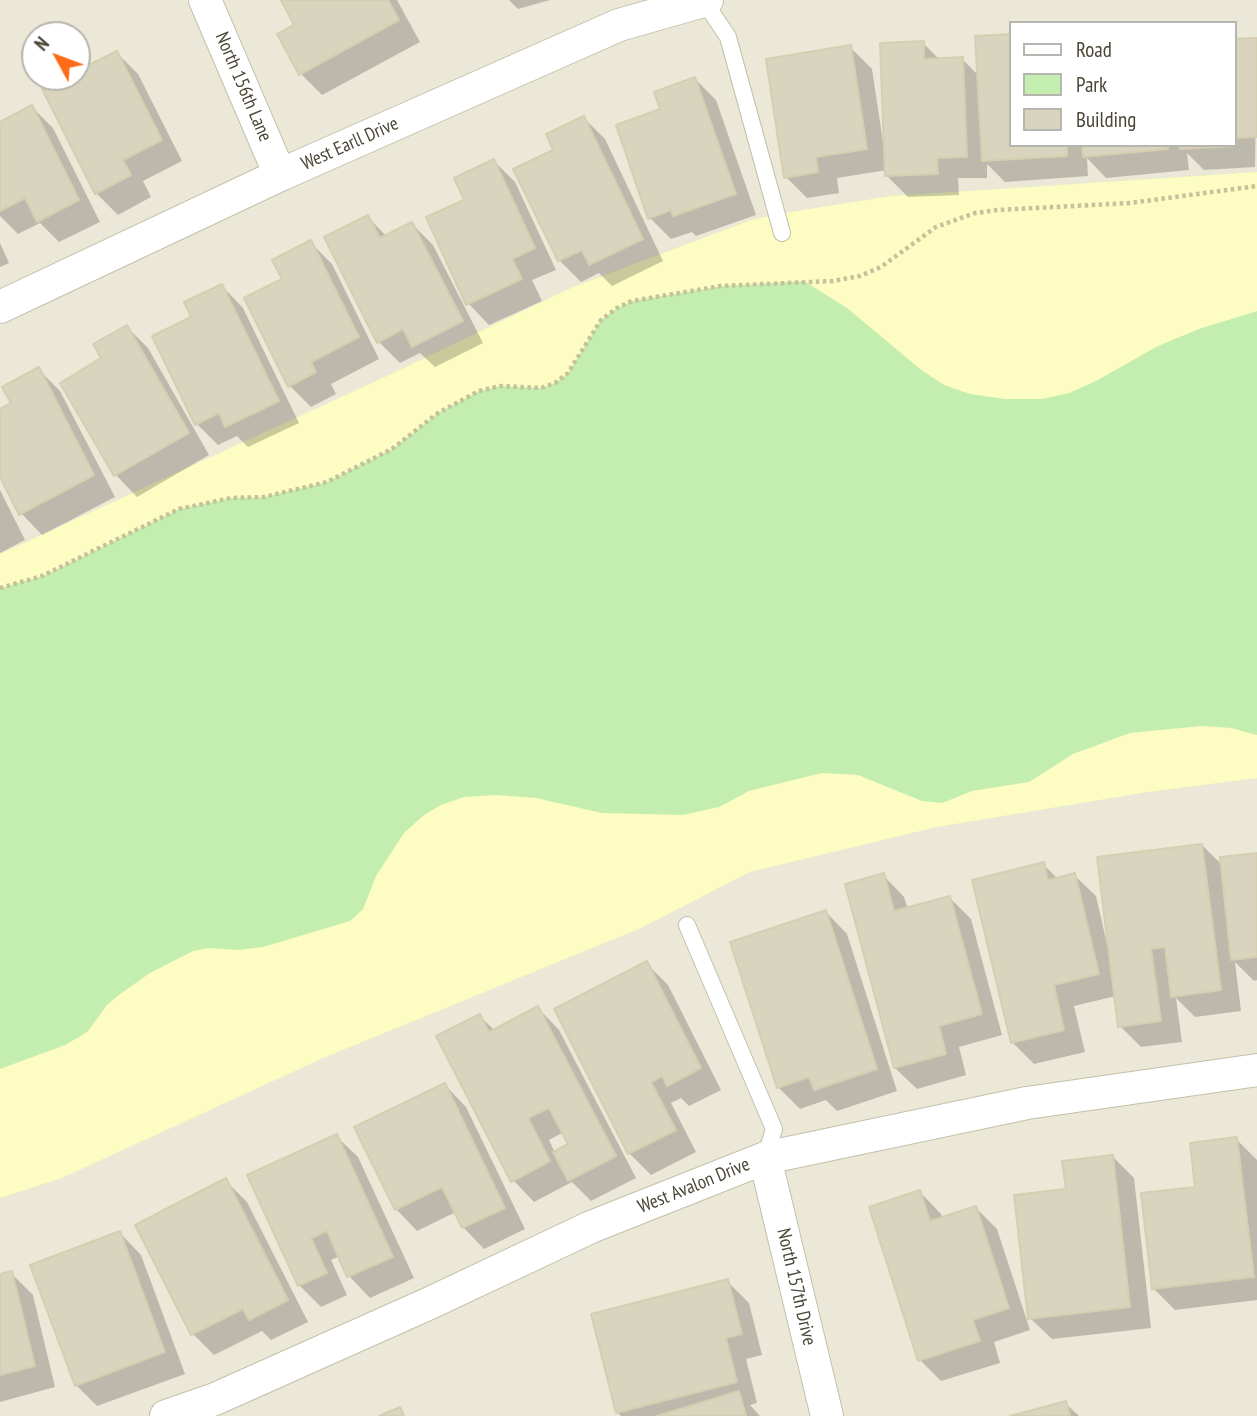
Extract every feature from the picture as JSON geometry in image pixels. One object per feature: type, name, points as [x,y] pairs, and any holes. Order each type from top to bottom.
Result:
[{"type":"street","name":"North 156th Lane","points":[[205,0],[280,175]]},
{"type":"street","name":"West Earll Drive","points":[[0,307],[280,175],[619,25],[705,0]]},
{"type":"street","name":"West Avalon Drive","points":[[166,1416],[228,1394],[591,1227],[765,1158],[1027,1102],[1257,1070]]},
{"type":"street","name":"North 157th Drive","points":[[765,1158],[827,1416]]},
{"type":"lane","points":[[705,0],[728,37],[782,233]]},
{"type":"lane","points":[[687,925],[774,1129],[765,1158]]},
{"type":"path","points":[[0,588],[43,576],[179,509],[231,498],[264,497],[327,482],[392,449],[438,413],[479,391],[500,386],[541,388],[555,383],[568,373],[601,320],[632,301],[721,286],[832,281],[860,276],[881,267],[936,227],[975,213],[1130,203],[1257,186]]},
{"type":"shaded area","points":[[0,0],[1257,0],[1257,172],[891,196],[573,287],[0,554]]},
{"type":"shaded area","points":[[1257,778],[1257,1416],[0,1416],[0,1198],[62,1178],[321,1059],[641,928],[750,872],[937,827],[1148,792]]},
{"type":"green space","points":[[1257,172],[1257,778],[1148,792],[937,827],[750,872],[641,928],[321,1059],[62,1178],[0,1198],[0,554],[573,287],[751,220],[891,196]]},
{"type":"sand","points":[[1257,172],[1257,311],[1199,329],[1158,346],[1069,393],[1042,399],[1005,399],[970,394],[944,385],[920,369],[847,308],[804,281],[721,286],[632,301],[601,320],[568,373],[555,383],[541,388],[500,386],[479,391],[438,413],[392,449],[327,482],[264,497],[231,498],[179,509],[43,576],[0,588],[0,554],[573,287],[751,220],[891,196]]},
{"type":"sand","points":[[1202,726],[1231,728],[1257,735],[1257,778],[1148,792],[937,827],[750,872],[641,928],[321,1059],[62,1178],[0,1198],[0,1069],[65,1045],[79,1037],[88,1031],[107,1005],[120,994],[150,973],[193,951],[263,947],[350,921],[363,909],[376,876],[404,833],[424,815],[441,805],[464,797],[496,795],[536,798],[602,813],[683,815],[719,807],[749,791],[822,773],[858,775],[922,801],[942,803],[972,791],[1029,782],[1073,754],[1130,733]]},
{"type":"building","points":[[281,0],[388,0],[399,20],[299,75],[277,34],[294,25]]},
{"type":"building","points":[[1009,34],[1009,147],[1067,147],[1067,156],[982,161],[975,36]]},
{"type":"building","points":[[1257,38],[1257,137],[1236,138],[1236,39]]},
{"type":"building","points":[[924,41],[924,59],[963,57],[967,157],[937,158],[938,174],[885,176],[880,43]]},
{"type":"building","points":[[851,45],[867,149],[816,157],[818,172],[784,178],[766,59]]},
{"type":"building","points":[[117,51],[162,140],[123,160],[131,175],[95,194],[43,91],[91,91],[91,64]]},
{"type":"building","points":[[695,77],[736,194],[673,216],[671,210],[648,219],[616,125],[660,109],[654,92]]},
{"type":"building","points":[[32,105],[79,200],[37,222],[25,198],[0,211],[0,122]]},
{"type":"building","points":[[584,116],[643,239],[589,265],[582,250],[558,261],[513,169],[553,150],[546,134]]},
{"type":"building","points":[[1082,147],[1168,147],[1168,149],[1083,157]]},
{"type":"building","points":[[1180,147],[1217,147],[1180,149]]},
{"type":"building","points":[[494,159],[535,248],[512,259],[522,279],[466,305],[426,217],[464,200],[454,178]]},
{"type":"building","points":[[368,215],[380,238],[412,222],[463,321],[412,347],[403,329],[377,343],[324,237]]},
{"type":"building","points":[[311,240],[359,337],[311,362],[316,372],[288,387],[244,298],[282,279],[272,260]]},
{"type":"building","points":[[222,284],[279,401],[225,427],[219,413],[195,425],[152,336],[191,317],[184,302]]},
{"type":"building","points":[[127,325],[189,433],[114,476],[60,383],[101,358],[93,344]]},
{"type":"building","points":[[39,367],[94,475],[19,515],[0,477],[0,409],[11,403],[2,387]]},
{"type":"building","points":[[1202,844],[1221,990],[1171,997],[1165,947],[1151,949],[1161,1021],[1118,1027],[1097,857]]},
{"type":"building","points":[[1257,853],[1257,957],[1231,960],[1220,857]]},
{"type":"building","points":[[1044,862],[1048,880],[1075,873],[1099,974],[1054,985],[1064,1030],[1011,1043],[972,880]]},
{"type":"building","points":[[884,873],[894,911],[950,896],[982,1014],[939,1026],[946,1054],[894,1068],[845,884]]},
{"type":"building","points":[[826,910],[877,1069],[814,1090],[809,1077],[777,1088],[730,942]]},
{"type":"building","points":[[647,961],[701,1068],[667,1086],[662,1076],[651,1082],[676,1130],[628,1154],[554,1009]]},
{"type":"building","points":[[538,1006],[616,1156],[568,1181],[553,1152],[568,1144],[549,1108],[528,1118],[550,1161],[511,1182],[436,1036],[480,1014],[489,1032]]},
{"type":"building","points":[[445,1083],[505,1208],[462,1228],[442,1187],[395,1210],[354,1127]]},
{"type":"building","points":[[337,1134],[393,1257],[347,1277],[327,1231],[311,1238],[327,1273],[298,1286],[247,1175]]},
{"type":"building","points":[[1237,1137],[1254,1277],[1152,1289],[1141,1193],[1195,1187],[1190,1143]]},
{"type":"building","points":[[1113,1155],[1130,1307],[1028,1319],[1014,1195],[1066,1189],[1062,1161]]},
{"type":"building","points":[[226,1178],[288,1300],[249,1320],[243,1309],[191,1335],[135,1225]]},
{"type":"building","points":[[920,1190],[930,1221],[976,1206],[1009,1308],[973,1320],[980,1341],[918,1361],[869,1207]]},
{"type":"building","points":[[120,1231],[165,1352],[75,1386],[30,1265]]},
{"type":"building","points":[[12,1271],[35,1366],[0,1375],[0,1274]]},
{"type":"building","points":[[728,1279],[742,1334],[726,1338],[737,1382],[616,1413],[591,1314]]},
{"type":"building","points":[[739,1391],[746,1416],[657,1416]]},
{"type":"building","points":[[1066,1401],[1070,1416],[1010,1416]]},
{"type":"building","points":[[400,1407],[404,1416],[379,1416]]}]
